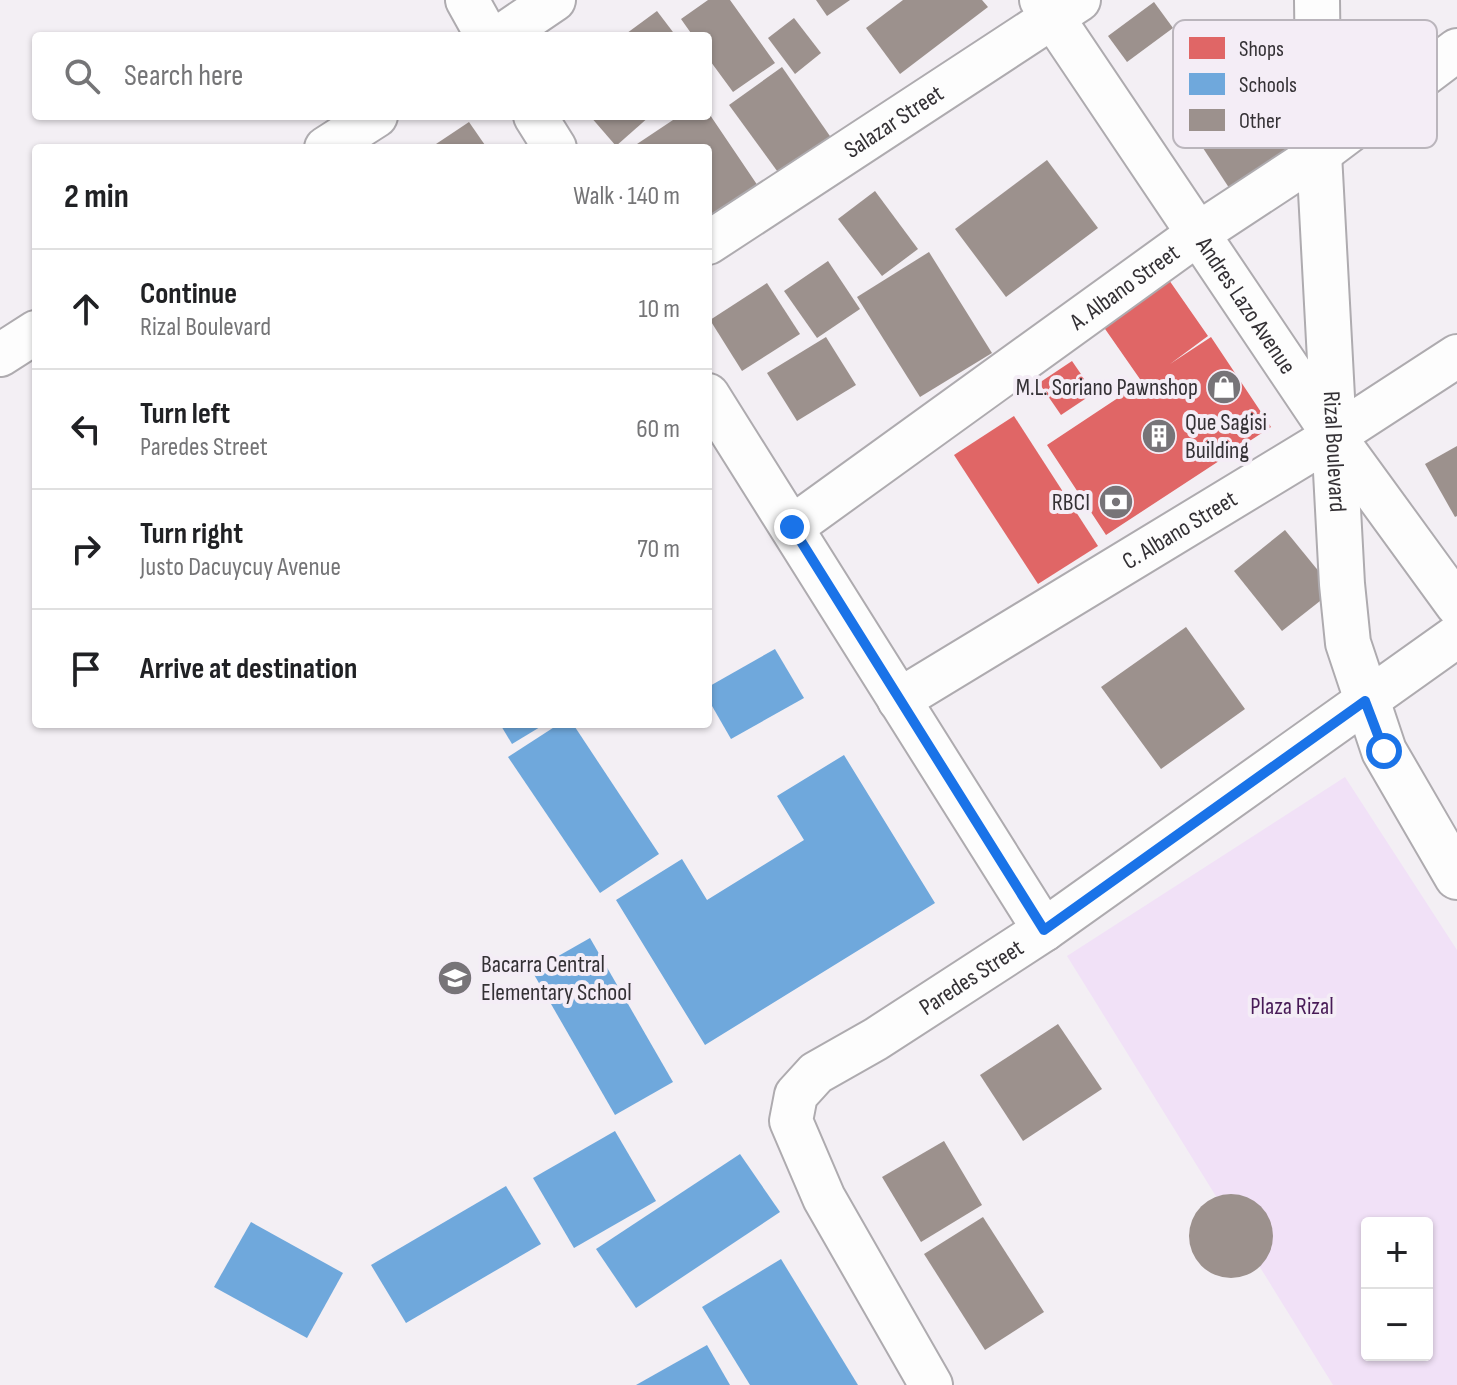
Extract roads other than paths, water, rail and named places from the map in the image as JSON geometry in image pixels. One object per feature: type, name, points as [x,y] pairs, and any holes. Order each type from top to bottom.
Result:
[{"type":"main road","name":"Rizal Boulevard","points":[[1317,0],[1317,20]]},
{"type":"main road","name":"Rizal Boulevard","points":[[1319,148],[1348,643],[1384,751],[1457,877]]},
{"type":"street","points":[[467,0],[485,32]]},
{"type":"street","points":[[507,32],[554,0]]},
{"type":"street","name":"Andres Lazo Avenue","points":[[1058,6],[1199,233],[1334,436],[1457,605]]},
{"type":"street","name":"Salazar Street","points":[[712,240],[1058,6]]},
{"type":"street","name":"A. Albano Street","points":[[1437,65],[1457,50]]},
{"type":"street","points":[[332,144],[370,120]]},
{"type":"street","points":[[538,120],[552,144]]},
{"type":"street","name":"A. Albano Street","points":[[792,527],[1199,233],[1327,148]]},
{"type":"street","points":[[0,355],[32,335]]},
{"type":"street","name":"C. Albano Street","points":[[899,700],[1334,436],[1457,356]]},
{"type":"street","points":[[712,401],[1044,930]]},
{"type":"street","name":"Paredes Street","points":[[931,1385],[824,1198],[791,1121],[796,1095],[816,1073],[876,1039],[1044,930],[1457,636]]},
{"type":"place","name":"M.L. Soriano Pawnshop","points":[[1224,387]]},
{"type":"place","name":"Que Sagisi Building","points":[[1159,436]]},
{"type":"place","name":"RBCI","points":[[1116,502]]},
{"type":"place","name":"Bacarra Central Elementary School","points":[[455,978]]},
{"type":"park label","name":"Plaza Rizal","points":[[1292,1006]]}]
